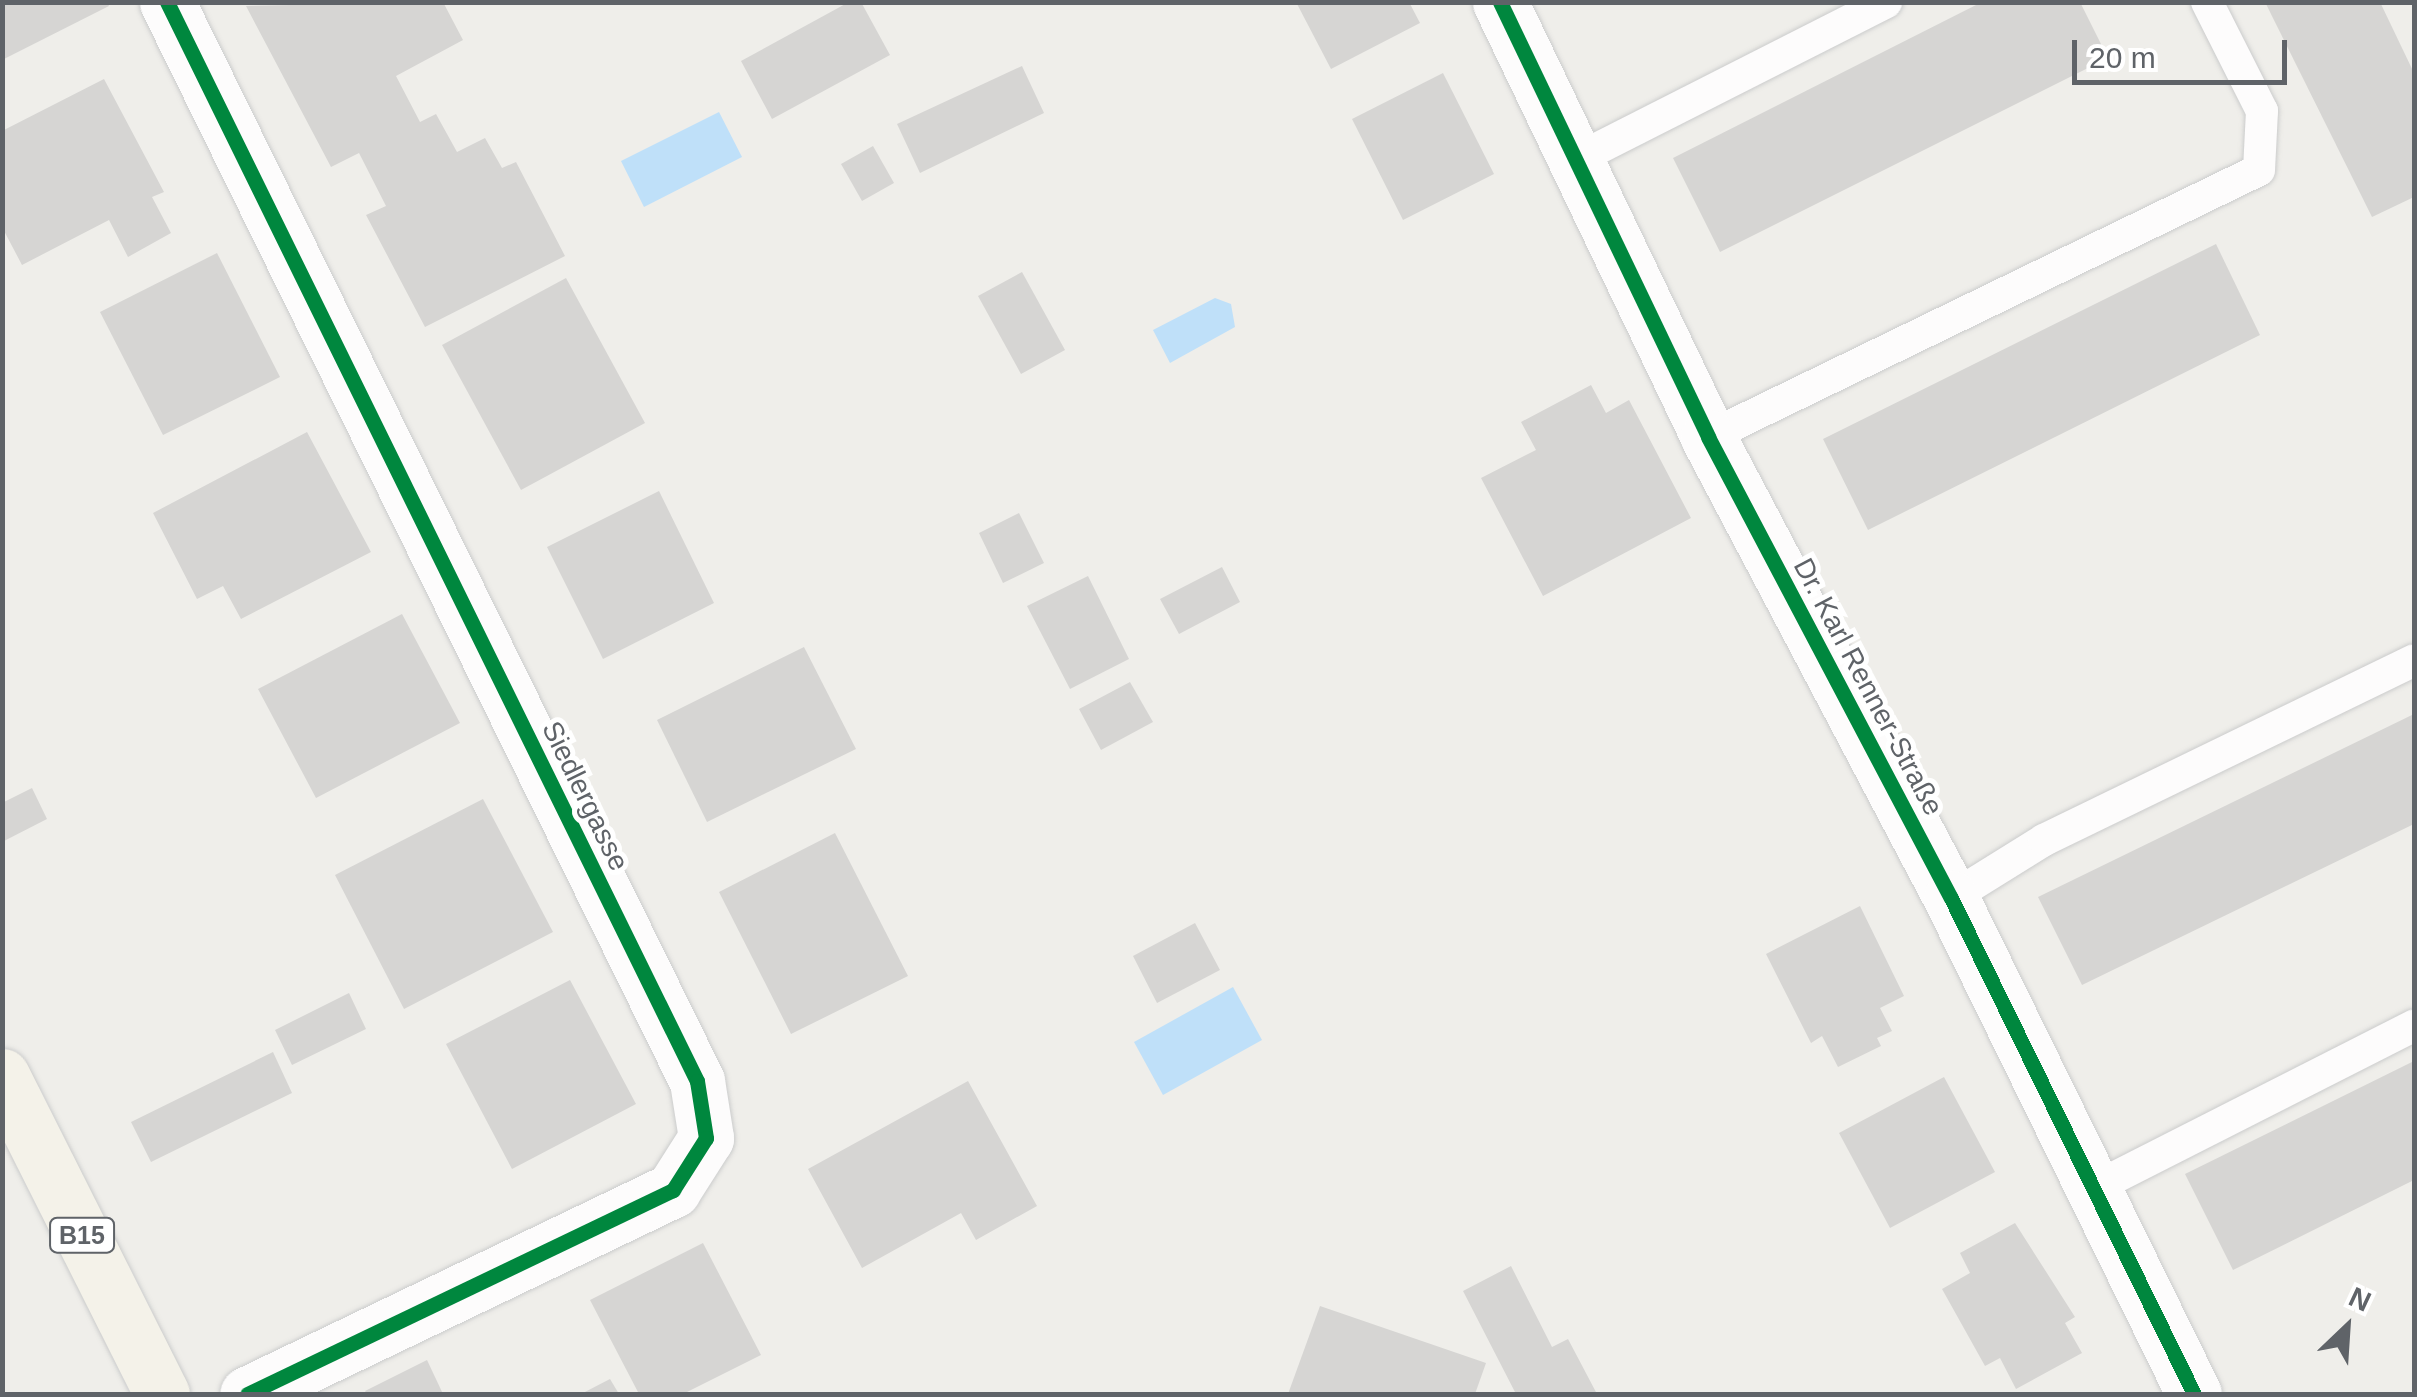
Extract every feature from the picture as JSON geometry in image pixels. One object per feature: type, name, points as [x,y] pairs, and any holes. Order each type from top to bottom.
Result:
[{"type":"main road","name":"B15","points":[[2,1076],[162,1394]]},
{"type":"street","name":"Siedlergasse","points":[[167,2],[697,1081],[706,1138],[673,1190],[247,1394]]},
{"type":"street","name":"Dr. Karl Renner-Straße","points":[[1500,2],[1708,437],[1951,898],[2194,1394]]},
{"type":"lane","points":[[1575,160],[1886,2]]},
{"type":"lane","points":[[1708,437],[2258,170],[2262,111],[2207,2]]},
{"type":"lane","points":[[1951,898],[2044,840],[2414,660]]},
{"type":"lane","points":[[2094,1188],[2414,1026]]},
{"type":"water","points":[[719,112],[742,157],[644,207],[621,161]]},
{"type":"water","points":[[1215,298],[1231,304],[1235,327],[1170,363],[1153,330]]},
{"type":"water","points":[[1233,987],[1262,1040],[1163,1095],[1134,1042]]},
{"type":"building","points":[[2,2],[107,2],[109,6],[2,60]]},
{"type":"building","points":[[443,2],[463,40],[396,76],[420,122],[436,114],[457,152],[485,138],[502,168],[516,162],[565,256],[425,327],[366,215],[386,206],[359,153],[331,167],[246,6]]},
{"type":"building","points":[[849,2],[861,2],[890,55],[772,119],[741,61]]},
{"type":"building","points":[[1296,2],[1409,2],[1420,23],[1331,69]]},
{"type":"building","points":[[1982,2],[2080,2],[2108,58],[1720,252],[1673,158]]},
{"type":"building","points":[[2265,2],[2380,2],[2414,73],[2414,197],[2372,217]]},
{"type":"building","points":[[1022,66],[1044,113],[920,173],[897,124]]},
{"type":"building","points":[[1443,73],[1494,174],[1403,220],[1352,119]]},
{"type":"building","points":[[104,79],[164,192],[152,197],[171,233],[128,257],[109,220],[22,265],[2,227],[2,131]]},
{"type":"building","points":[[873,146],[894,183],[862,201],[841,164]]},
{"type":"building","points":[[2216,244],[2260,335],[1868,530],[1823,439]]},
{"type":"building","points":[[217,253],[280,377],[163,435],[100,312]]},
{"type":"building","points":[[1022,272],[1065,350],[1021,374],[978,296]]},
{"type":"building","points":[[566,278],[645,423],[521,490],[442,345]]},
{"type":"building","points":[[1591,385],[1606,413],[1629,400],[1691,518],[1543,596],[1481,478],[1536,450],[1521,422]]},
{"type":"building","points":[[307,432],[371,552],[241,619],[223,586],[197,599],[153,513]]},
{"type":"building","points":[[659,491],[714,603],[603,659],[547,547]]},
{"type":"building","points":[[1019,513],[1044,563],[1003,583],[979,533]]},
{"type":"building","points":[[1222,567],[1240,602],[1179,634],[1160,599]]},
{"type":"building","points":[[1088,576],[1129,659],[1070,689],[1027,606]]},
{"type":"building","points":[[402,614],[460,723],[316,798],[258,689]]},
{"type":"building","points":[[804,647],[856,749],[707,822],[657,720]]},
{"type":"building","points":[[1130,682],[1153,722],[1101,750],[1079,709]]},
{"type":"building","points":[[2414,714],[2414,824],[2082,985],[2038,897]]},
{"type":"building","points":[[32,788],[47,819],[2,842],[2,803]]},
{"type":"building","points":[[483,799],[553,932],[404,1009],[335,875]]},
{"type":"building","points":[[835,833],[908,976],[791,1034],[719,892]]},
{"type":"building","points":[[1860,906],[1904,996],[1880,1008],[1892,1031],[1877,1038],[1881,1046],[1838,1067],[1822,1036],[1811,1043],[1766,954]]},
{"type":"building","points":[[1195,923],[1220,970],[1157,1003],[1133,956]]},
{"type":"building","points":[[570,980],[636,1104],[512,1169],[446,1044]]},
{"type":"building","points":[[349,993],[366,1029],[292,1065],[275,1030]]},
{"type":"building","points":[[273,1052],[292,1093],[151,1162],[131,1122]]},
{"type":"building","points":[[2414,1061],[2414,1180],[2233,1270],[2185,1174]]},
{"type":"building","points":[[1944,1077],[1995,1172],[1890,1228],[1839,1133]]},
{"type":"building","points":[[968,1081],[1037,1206],[976,1240],[961,1213],[862,1268],[808,1169]]},
{"type":"building","points":[[2015,1223],[2075,1317],[2065,1323],[2082,1353],[2016,1389],[2000,1358],[1985,1366],[1942,1289],[1970,1273],[1960,1253]]},
{"type":"building","points":[[703,1243],[761,1355],[683,1394],[639,1394],[590,1300]]},
{"type":"building","points":[[1511,1266],[1552,1347],[1568,1339],[1597,1394],[1516,1394],[1463,1291]]},
{"type":"building","points":[[1320,1306],[1486,1363],[1475,1394],[1288,1394]]},
{"type":"building","points":[[427,1360],[443,1394],[365,1391]]},
{"type":"building","points":[[610,1379],[619,1394],[581,1394]]},
{"type":"cycle path","points":[[167,2],[697,1081],[706,1138],[673,1190],[247,1394]]},
{"type":"cycle path","points":[[1500,2],[1708,437],[1951,898],[2194,1394]]}]
